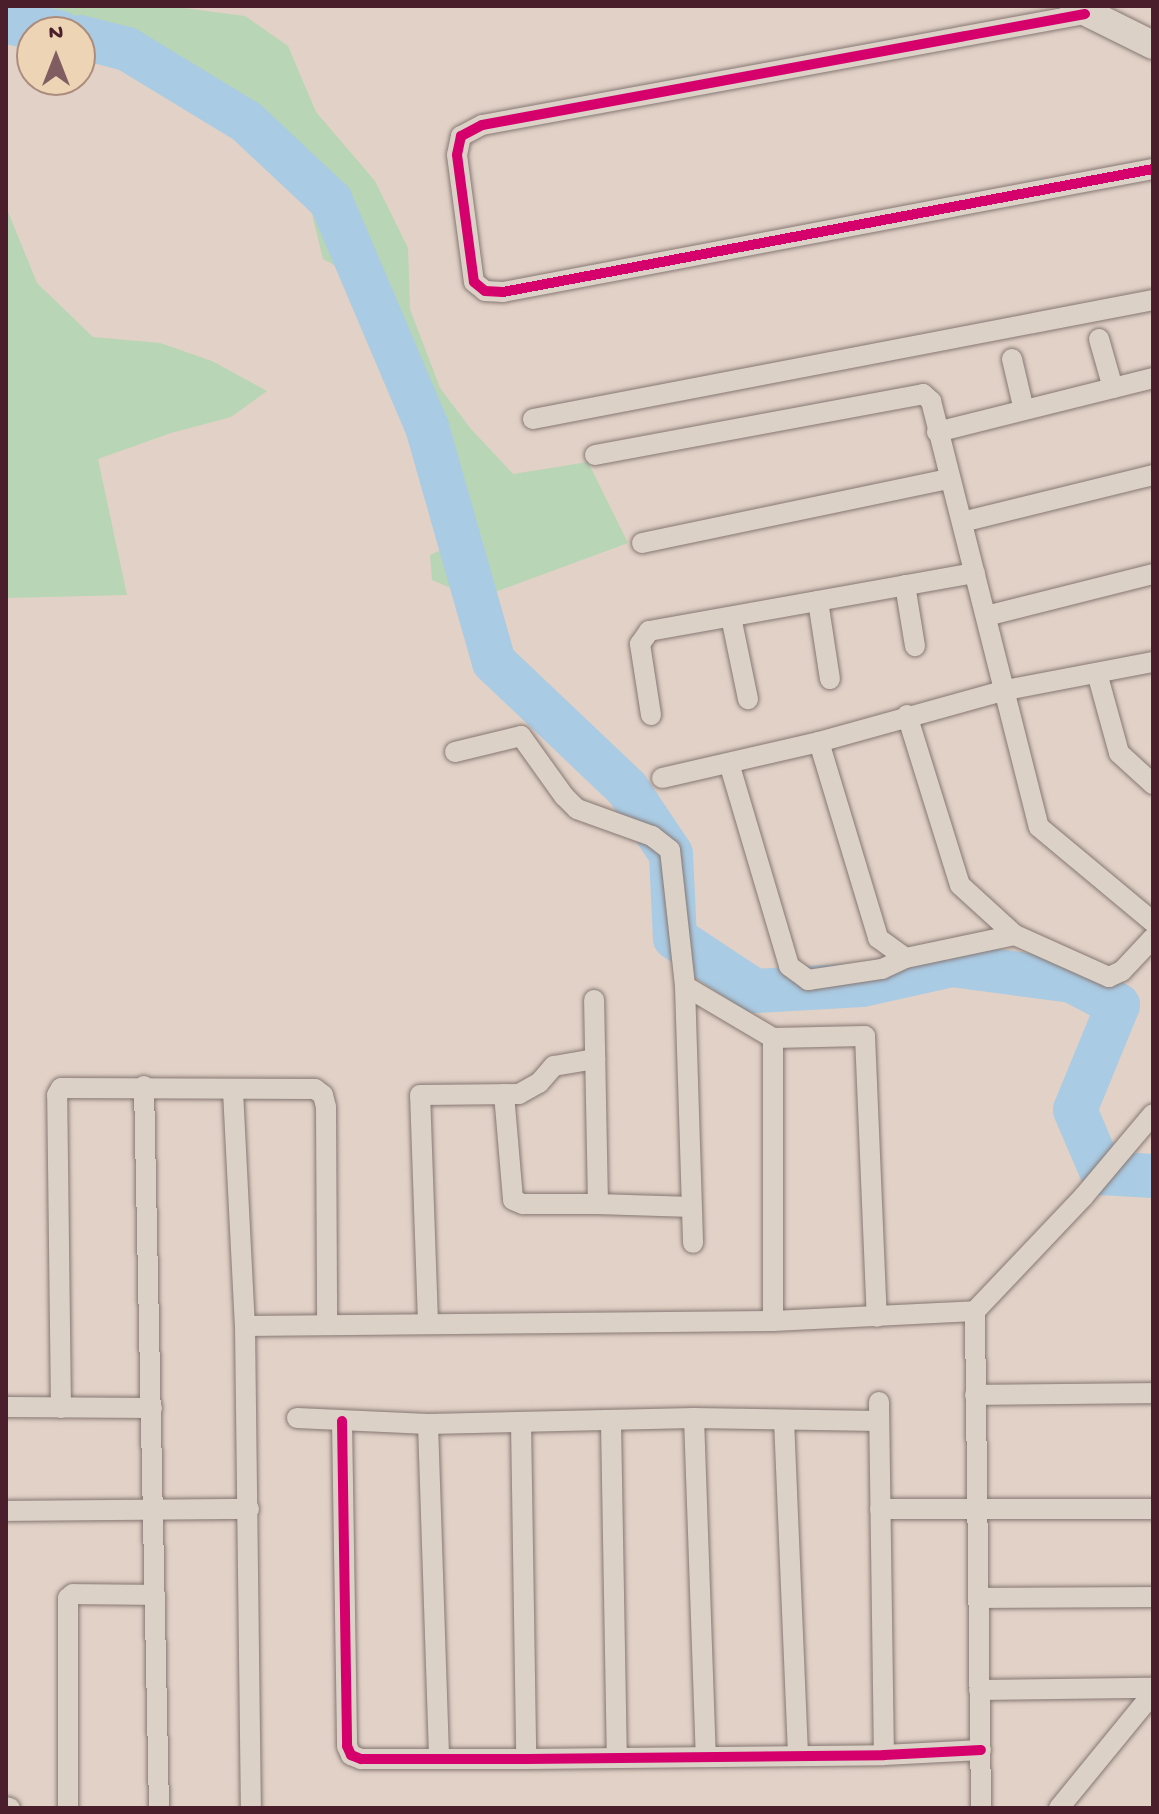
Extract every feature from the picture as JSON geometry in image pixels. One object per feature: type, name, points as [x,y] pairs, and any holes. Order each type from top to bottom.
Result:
[{"type":"street","points":[[1153,45],[1080,10],[482,125],[461,136],[457,155],[474,282],[485,291],[503,292],[1153,169]]},
{"type":"street","points":[[533,419],[1153,300]]},
{"type":"street","points":[[1099,339],[1113,388]]},
{"type":"street","points":[[1012,359],[1024,410]]},
{"type":"street","points":[[937,432],[1153,378]]},
{"type":"street","points":[[595,455],[923,394],[931,401],[1039,827],[1153,922]]},
{"type":"street","points":[[962,522],[1153,475]]},
{"type":"street","points":[[642,543],[949,479]]},
{"type":"street","points":[[651,715],[640,644],[642,636],[649,631],[975,573]]},
{"type":"street","points":[[986,616],[1153,574]]},
{"type":"street","points":[[905,585],[915,646]]},
{"type":"street","points":[[818,601],[830,679]]},
{"type":"street","points":[[731,617],[748,699]]},
{"type":"street","points":[[662,778],[819,742],[907,715],[1006,690],[1153,662]]},
{"type":"street","points":[[1097,673],[1119,753],[1153,784]]},
{"type":"street","points":[[907,715],[960,885],[1015,935],[1109,977],[1122,971],[1153,938]]},
{"type":"street","points":[[455,752],[521,736],[564,796],[577,809],[664,843],[670,850],[685,986],[693,1243]]},
{"type":"street","points":[[819,742],[878,938],[906,958]]},
{"type":"street","points":[[729,763],[789,966],[808,980],[882,969],[906,958],[1015,935]]},
{"type":"street","points":[[685,986],[773,1038],[865,1036],[877,1317]]},
{"type":"street","points":[[594,1000],[598,1204]]},
{"type":"street","points":[[773,1038],[773,1321]]},
{"type":"street","points":[[428,1322],[420,1095],[529,1091],[554,1066],[595,1059]]},
{"type":"street","points":[[144,1086],[159,1808]]},
{"type":"street","points":[[61,1408],[58,1090],[144,1086],[233,1091],[315,1089],[323,1095],[326,1107],[327,1324]]},
{"type":"street","points":[[233,1091],[245,1326],[251,1808]]},
{"type":"street","points":[[504,1094],[513,1200],[523,1204],[691,1207]]},
{"type":"street","points":[[245,1326],[773,1321],[975,1311],[1084,1196],[1153,1114]]},
{"type":"street","points":[[975,1311],[981,1808]]},
{"type":"street","points":[[975,1395],[1153,1393]]},
{"type":"street","points":[[6,1407],[152,1408]]},
{"type":"street","points":[[297,1418],[428,1424],[694,1418],[784,1420],[879,1412],[884,1755]]},
{"type":"street","points":[[694,1418],[706,1756]]},
{"type":"street","points":[[784,1420],[798,1754]]},
{"type":"street","points":[[342,1421],[347,1746],[351,1755],[361,1759],[526,1759],[884,1755],[981,1750]]},
{"type":"street","points":[[521,1422],[526,1759]]},
{"type":"street","points":[[611,1422],[617,1758]]},
{"type":"street","points":[[428,1424],[439,1759]]},
{"type":"street","points":[[6,1511],[249,1509]]},
{"type":"street","points":[[880,1509],[1153,1509]]},
{"type":"street","points":[[68,1808],[68,1598],[73,1594],[155,1595]]},
{"type":"street","points":[[978,1598],[1153,1597]]},
{"type":"street","points":[[979,1690],[1153,1690]]},
{"type":"street","points":[[1059,1808],[1153,1690]]},
{"type":"green space","points":[[6,6],[168,6],[245,16],[288,46],[316,112],[375,181],[408,248],[410,309],[440,388],[471,429],[513,474],[588,462],[628,543],[476,599],[432,580],[430,555],[460,541],[427,427],[366,283],[323,259],[302,173],[247,122],[127,49],[96,41],[96,16],[16,16],[16,24],[6,22]]},
{"type":"green space","points":[[6,207],[37,283],[93,337],[160,343],[212,361],[267,391],[231,417],[171,433],[98,459],[127,595],[6,598]]},
{"type":"waterway","points":[[6,22],[16,24]]},
{"type":"waterway","points":[[96,41],[127,49],[247,122],[331,201],[427,427],[494,662],[627,788],[671,854],[675,938],[755,991],[862,985],[952,965],[1072,981],[1118,1005],[1075,1110],[1102,1173],[1153,1176]]},
{"type":"cycle path","points":[[1085,14],[482,125],[461,136],[457,155],[474,282],[485,291],[503,292],[1153,169]]},
{"type":"cycle path","points":[[342,1421],[347,1746],[351,1755],[361,1759],[526,1759],[884,1755],[981,1750]]}]
